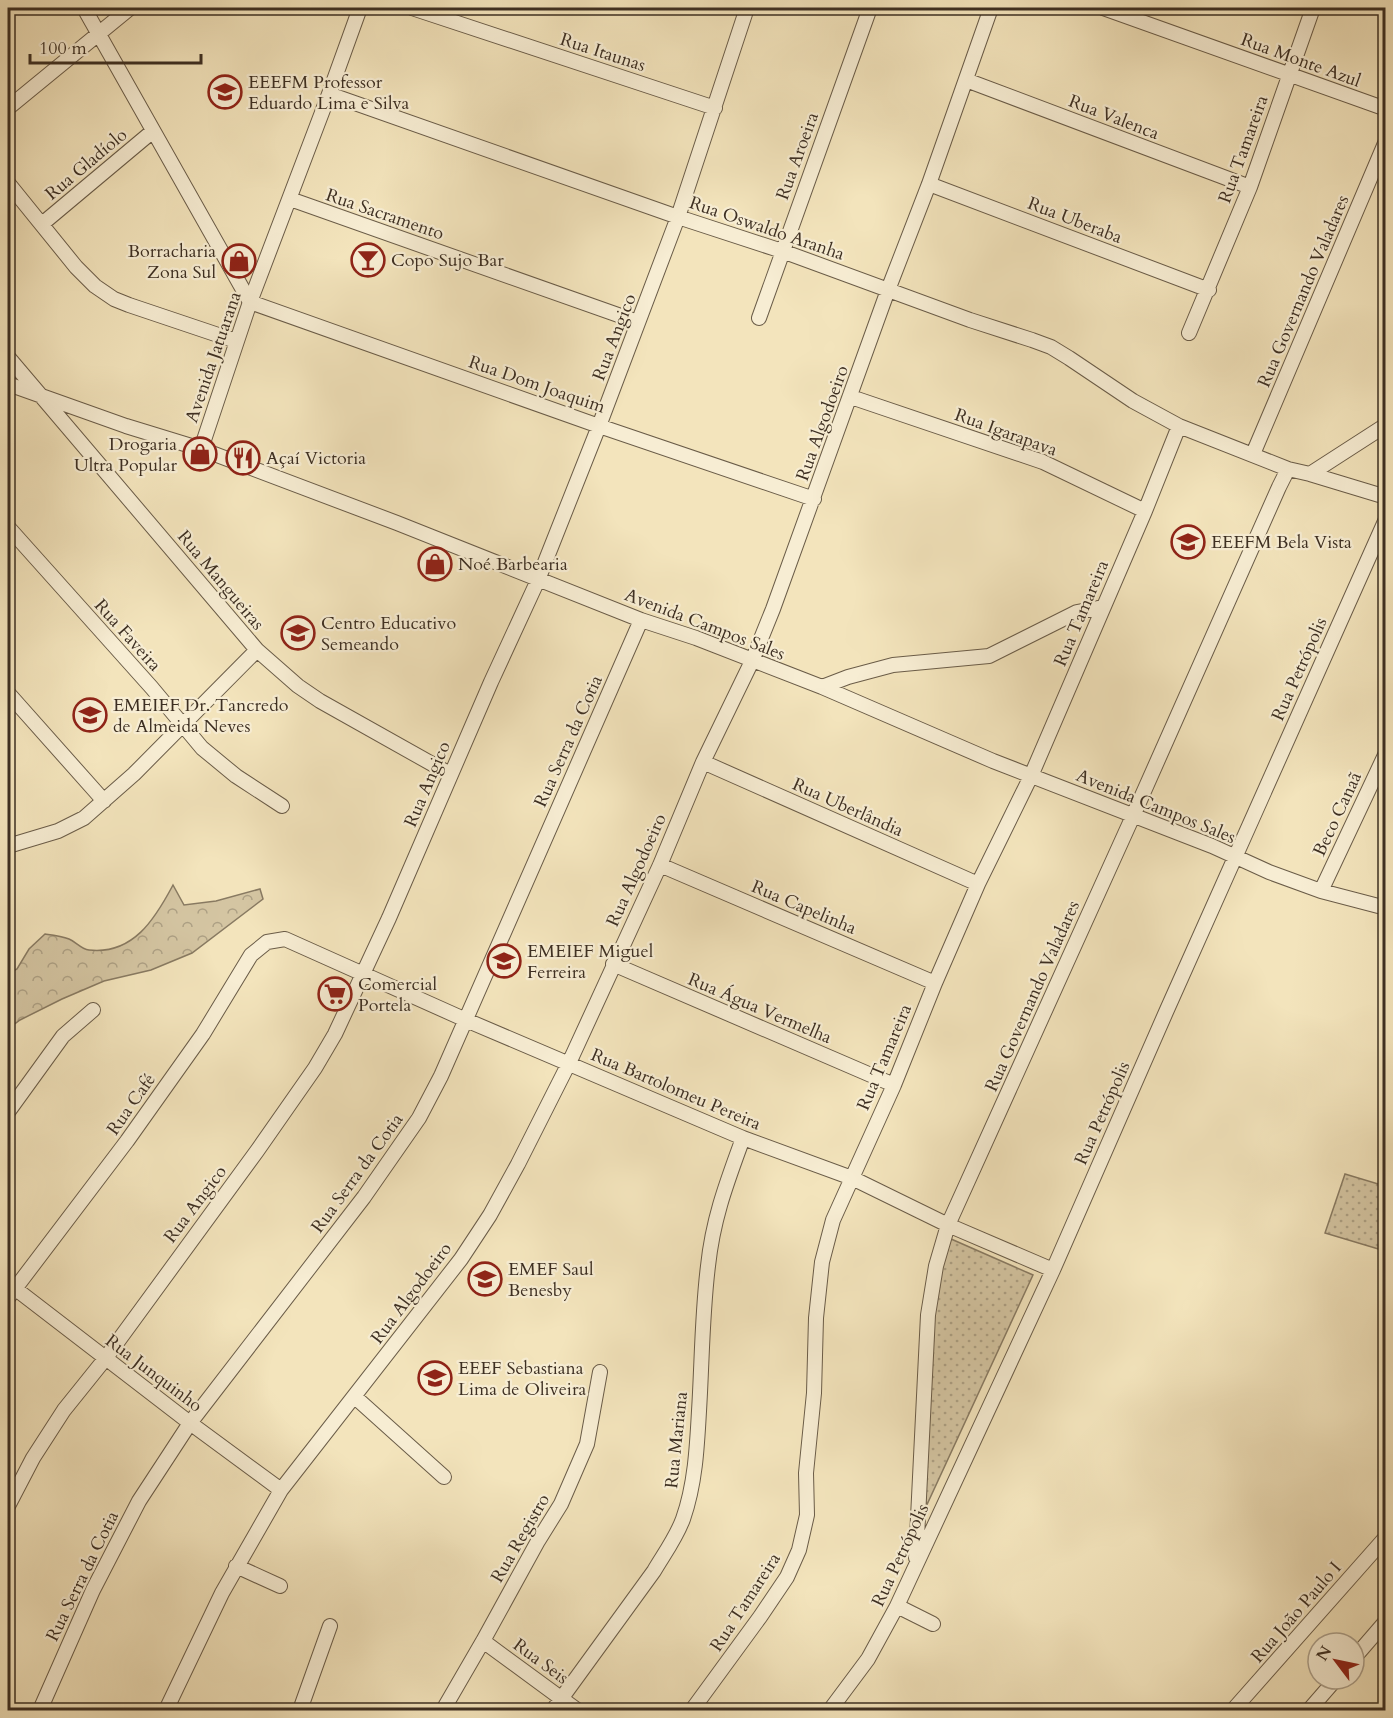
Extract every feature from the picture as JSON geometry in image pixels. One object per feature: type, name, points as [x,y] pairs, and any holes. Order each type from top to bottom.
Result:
[{"type":"street","points":[[84,8],[250,302]]},
{"type":"street","points":[[8,108],[130,8]]},
{"type":"street","name":"Avenida Jatuarana","points":[[201,449],[250,302],[360,8]]},
{"type":"street","name":"Rua Itaunas","points":[[412,8],[715,108]]},
{"type":"street","name":"Rua Angico","points":[[8,1506],[39,1448],[64,1410],[105,1359],[257,1151],[315,1068],[335,1034],[538,580],[678,217],[747,8]]},
{"type":"street","name":"Rua Aroeira","points":[[759,318],[870,8]]},
{"type":"street","name":"Rua Algodoeiro","points":[[166,1710],[236,1566],[281,1490],[461,1258],[490,1215],[538,1128],[660,865],[703,762],[752,661],[814,499],[991,8]]},
{"type":"street","name":"Rua Monte Azul","points":[[1103,8],[1386,109]]},
{"type":"street","name":"Rua Tamareira","points":[[1189,333],[1209,290],[1250,187],[1312,8]]},
{"type":"street","name":"Rua Valenca","points":[[966,80],[1250,187]]},
{"type":"street","name":"Rua Oswaldo Aranha","points":[[329,94],[678,217],[783,251],[970,320],[1032,339],[1051,347],[1107,382],[1132,401],[1179,426],[1288,469],[1310,474]]},
{"type":"street","name":"Rua Gladíolo","points":[[42,224],[153,131]]},
{"type":"street","name":"Rua Governando Valadares","points":[[1253,454],[1386,141]]},
{"type":"street","points":[[8,183],[76,267],[95,286],[129,306],[236,341]]},
{"type":"street","name":"Rua Uberaba","points":[[929,184],[1209,290]]},
{"type":"street","name":"Rua Sacramento","points":[[290,199],[638,322]]},
{"type":"street","name":"Rua Dom Joaquim","points":[[250,302],[599,426],[814,499]]},
{"type":"street","name":"Rua Mangueiras","points":[[8,357],[257,650],[298,686],[320,701],[450,774]]},
{"type":"street","name":"Avenida Campos Sales","points":[[8,384],[126,426],[201,449],[397,523],[640,620],[696,638],[822,687],[1031,776],[1212,846],[1269,872],[1321,891],[1386,908]]},
{"type":"street","name":"Rua Igarapava","points":[[851,397],[1043,462],[1145,511]]},
{"type":"street","points":[[1310,474],[1386,425]]},
{"type":"street","name":"Rua Tamareira","points":[[692,1710],[787,1577],[799,1550],[807,1515],[806,1473],[814,1393],[816,1318],[822,1262],[833,1220],[894,1085],[978,884],[1031,776],[1179,426]]},
{"type":"street","name":"Rua Governando Valadares","points":[[916,1566],[928,1315],[936,1266],[948,1225],[1288,469]]},
{"type":"street","points":[[1310,474],[1386,497]]},
{"type":"street","name":"Rua Petrópolis","points":[[830,1710],[868,1659],[916,1566],[1053,1270],[1386,519]]},
{"type":"street","name":"Rua Faveira","points":[[8,527],[152,688],[202,748],[249,786],[282,807]]},
{"type":"street","points":[[822,687],[848,676],[893,665],[989,656],[1077,612],[1103,607]]},
{"type":"street","name":"Rua Serra da Cotia","points":[[40,1710],[88,1600],[139,1501],[190,1423],[364,1197],[419,1118],[466,1020],[640,620]]},
{"type":"street","points":[[8,846],[58,831],[84,818],[183,727],[257,650]]},
{"type":"street","points":[[8,693],[104,801]]},
{"type":"street","name":"Beco Canaã","points":[[1321,891],[1386,753]]},
{"type":"street","name":"Rua Uberlândia","points":[[703,762],[978,884]]},
{"type":"street","name":"Rua Capelinha","points":[[660,865],[935,983]]},
{"type":"street","name":"Rua Bartolomeu Pereira","points":[[285,939],[466,1020],[742,1138],[852,1178],[948,1225],[1053,1270]]},
{"type":"street","name":"Rua Café","points":[[10,1289],[127,1141],[203,1034],[251,955],[267,942],[285,939]]},
{"type":"street","name":"Rua Água Vermelha","points":[[613,964],[894,1085]]},
{"type":"street","points":[[8,1112],[63,1036],[93,1010]]},
{"type":"street","name":"Rua Mariana","points":[[553,1710],[654,1571],[683,1519],[697,1453],[704,1308],[712,1233],[742,1138]]},
{"type":"street","name":"Rua Junquinho","points":[[10,1289],[281,1490]]},
{"type":"street","name":"Rua Registro","points":[[443,1710],[561,1504],[587,1444],[600,1372]]},
{"type":"street","points":[[355,1396],[444,1477]]},
{"type":"street","name":"Rua João Paulo I","points":[[1233,1710],[1386,1537]]},
{"type":"street","points":[[236,1566],[280,1586]]},
{"type":"street","points":[[897,1606],[933,1624]]},
{"type":"street","points":[[300,1710],[330,1626]]},
{"type":"street","points":[[1366,1646],[1384,1627]]},
{"type":"street","name":"Rua Seis","points":[[483,1641],[578,1710]]},
{"type":"street","points":[[1309,1710],[1326,1691]]},
{"type":"green space","points":[[173,885],[184,905],[216,901],[260,889],[263,899],[192,953],[151,970],[104,981],[20,1020],[8,1029],[8,974],[17,969],[29,949],[45,934],[72,940],[89,950],[118,947],[130,941],[150,922]]},
{"type":"green space","points":[[1345,1174],[1385,1186],[1385,1251],[1325,1233]]},
{"type":"green space","points":[[942,1235],[1033,1275],[912,1537]]},
{"type":"place","name":"EEEFM Professor Eduardo Lima e Silva","points":[[225,92]]},
{"type":"place","name":"Copo Sujo Bar","points":[[368,260]]},
{"type":"place","name":"Borracharia Zona Sul","points":[[239,261]]},
{"type":"place","name":"Drogaria Ultra Popular","points":[[200,454]]},
{"type":"place","name":"Açaí Victoria","points":[[243,458]]},
{"type":"place","name":"EEEFM Bela Vista","points":[[1188,542]]},
{"type":"place","name":"Noé Barbearia","points":[[435,564]]},
{"type":"place","name":"Centro Educativo Semeando","points":[[298,633]]},
{"type":"place","name":"EMEIEF Dr. Tancredo de Almeida Neves","points":[[90,715]]},
{"type":"place","name":"EMEIEF Miguel Ferreira","points":[[504,961]]},
{"type":"place","name":"Comercial Portela","points":[[335,994]]},
{"type":"place","name":"EMEF Saul Benesby","points":[[485,1279]]},
{"type":"place","name":"EEEF Sebastiana Lima de Oliveira","points":[[435,1378]]}]
